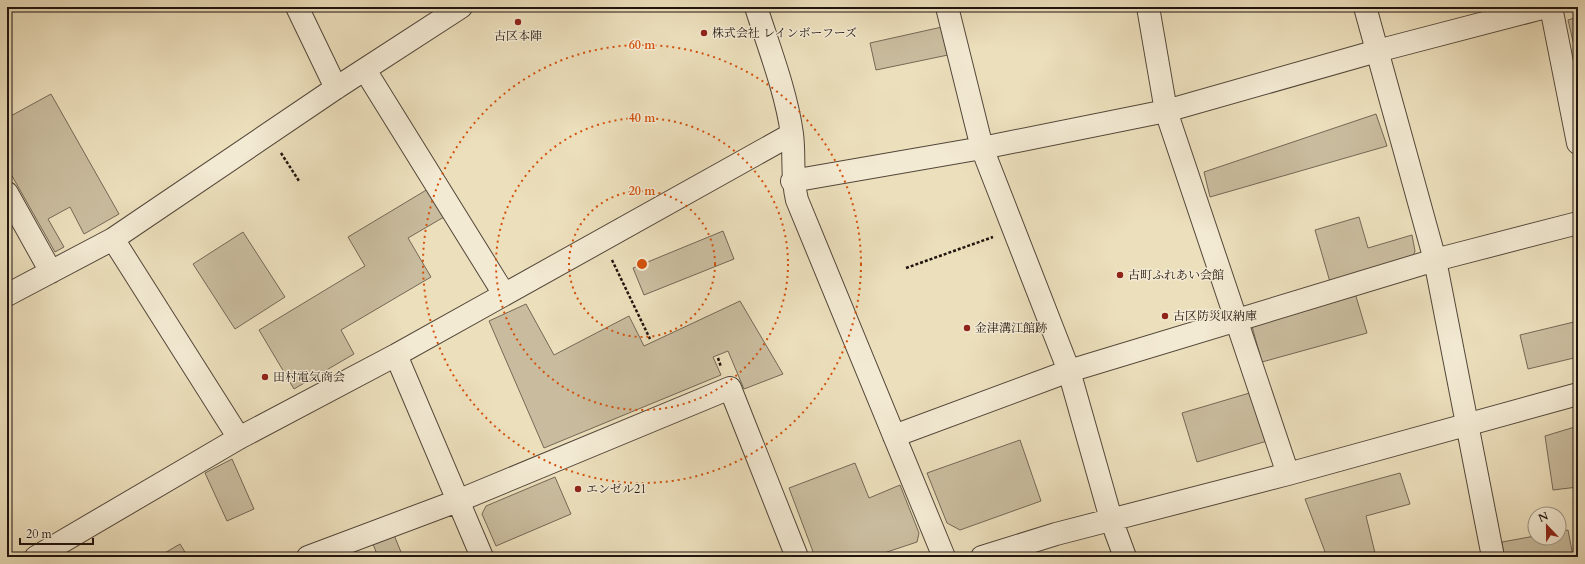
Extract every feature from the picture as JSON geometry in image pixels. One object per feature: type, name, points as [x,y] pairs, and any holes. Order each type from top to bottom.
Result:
[{"type":"street","points":[[297,7],[336,88]]},
{"type":"street","points":[[7,295],[113,239],[336,88],[461,7]]},
{"type":"street","points":[[756,7],[778,74],[792,134],[792,181],[797,200],[944,557]]},
{"type":"street","points":[[946,7],[982,148],[1069,371],[1111,519],[1125,557]]},
{"type":"street","points":[[1148,7],[1166,112],[1288,474]]},
{"type":"street","points":[[1365,7],[1435,260],[1493,557]]},
{"type":"street","points":[[792,181],[982,148],[1166,112],[1377,50],[1546,7]]},
{"type":"street","points":[[1551,7],[1578,143]]},
{"type":"street","points":[[365,70],[504,294]]},
{"type":"street","points":[[36,557],[239,438],[396,356],[504,294],[792,134]]},
{"type":"street","points":[[7,193],[51,272]]},
{"type":"street","points":[[894,436],[1069,371],[1435,260],[1578,223]]},
{"type":"street","points":[[113,239],[239,438]]},
{"type":"street","points":[[396,356],[460,500],[482,557]]},
{"type":"street","points":[[308,557],[460,500],[730,388],[797,557]]},
{"type":"street","points":[[982,557],[1111,519],[1288,474],[1578,394]]},
{"type":"path","points":[[280,152],[299,181]]},
{"type":"path","points":[[906,268],[999,235]]},
{"type":"path","points":[[602,240],[650,339]]},
{"type":"shaded area","points":[[1578,17],[1578,53],[1576,54],[1568,20]]},
{"type":"shaded area","points":[[942,27],[948,55],[876,70],[870,43]]},
{"type":"shaded area","points":[[51,94],[119,214],[84,234],[70,207],[48,219],[64,247],[55,252],[7,167],[7,118]]},
{"type":"shaded area","points":[[1376,114],[1387,146],[1210,197],[1204,172]]},
{"type":"shaded area","points":[[428,189],[444,217],[408,238],[431,277],[341,330],[354,354],[294,389],[259,330],[365,266],[348,237]]},
{"type":"shaded area","points":[[1359,217],[1368,248],[1412,235],[1415,251],[1413,257],[1330,282],[1315,230]]},
{"type":"shaded area","points":[[723,231],[734,259],[644,295],[633,268]]},
{"type":"shaded area","points":[[243,232],[285,297],[235,329],[193,264]]},
{"type":"shaded area","points":[[1355,293],[1367,333],[1262,362],[1251,323]]},
{"type":"shaded area","points":[[740,301],[783,374],[744,389],[728,351],[713,357],[721,375],[544,448],[489,321],[526,304],[554,355],[629,316],[644,346]]},
{"type":"shaded area","points":[[1578,321],[1578,357],[1528,369],[1520,335]]},
{"type":"shaded area","points":[[1253,392],[1267,441],[1197,462],[1182,413]]},
{"type":"shaded area","points":[[1578,426],[1578,487],[1553,490],[1545,436]]},
{"type":"shaded area","points":[[1020,440],[1041,501],[960,530],[947,523],[927,473]]},
{"type":"shaded area","points":[[232,459],[254,509],[227,521],[205,473]]},
{"type":"shaded area","points":[[855,463],[869,498],[900,485],[919,533],[917,542],[872,557],[815,557],[789,488]]},
{"type":"shaded area","points":[[1400,473],[1410,504],[1366,516],[1376,557],[1327,557],[1305,499]]},
{"type":"shaded area","points":[[555,477],[571,514],[496,546],[482,514],[486,506]]},
{"type":"shaded area","points":[[1567,530],[1573,556],[1504,557],[1502,542],[1527,537],[1527,546],[1567,546]]},
{"type":"shaded area","points":[[394,535],[403,557],[378,557],[373,544]]},
{"type":"shaded area","points":[[180,544],[188,557],[158,557]]},
{"type":"place","name":"古区本陣","points":[[518,22]]},
{"type":"place","name":"株式会社 レインボーフーズ","points":[[704,33]]},
{"type":"place","name":"古町ふれあい会館","points":[[1120,275]]},
{"type":"place","name":"古区防災収納庫","points":[[1165,316]]},
{"type":"place","name":"金津溝江館跡","points":[[967,328]]},
{"type":"place","name":"田村電気商会","points":[[265,377]]},
{"type":"place","name":"エンゼル21","points":[[578,489]]}]
